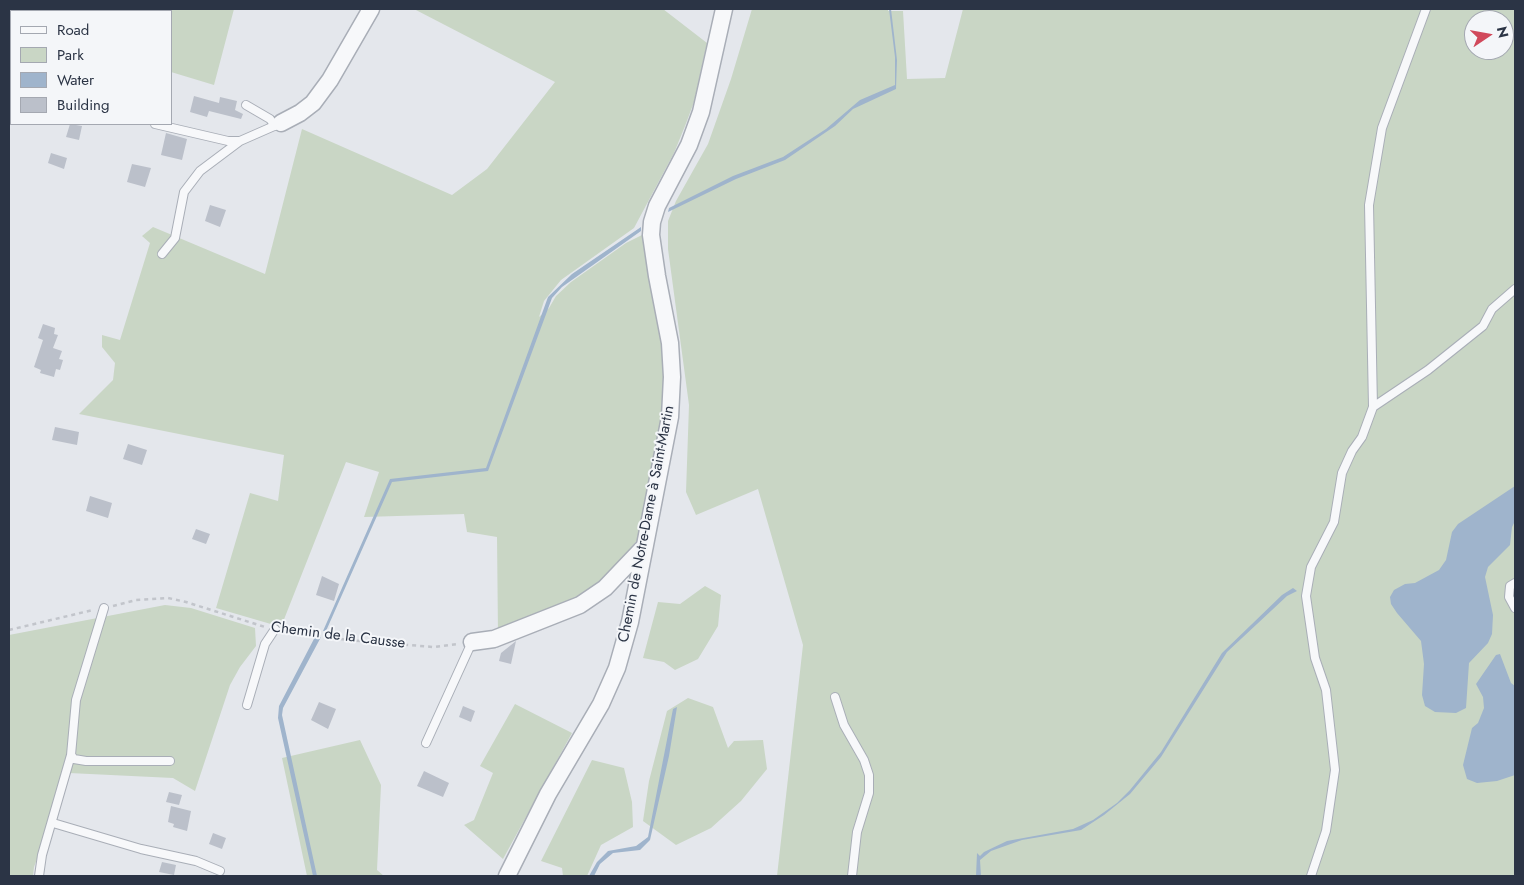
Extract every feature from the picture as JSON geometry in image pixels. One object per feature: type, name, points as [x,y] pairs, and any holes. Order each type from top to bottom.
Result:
[{"type":"street","points":[[278,124],[300,114],[313,103],[330,80],[370,9]]},
{"type":"street","name":"Chemin de Notre-Dame à Saint-Martin","points":[[507,876],[548,794],[601,704],[617,668],[630,622],[670,416],[672,377],[670,343],[651,235],[652,222],[657,206],[689,145],[701,112],[724,9]]},
{"type":"street","points":[[472,642],[494,640],[580,605],[605,588],[645,546]]},
{"type":"lane","points":[[1311,876],[1326,831],[1335,770],[1326,690],[1315,658],[1306,596],[1311,567],[1334,522],[1340,498],[1342,473],[1352,451],[1362,437],[1373,406],[1369,205],[1382,128],[1426,9]]},
{"type":"lane","points":[[246,105],[278,124]]},
{"type":"lane","points":[[162,254],[175,238],[184,192],[200,171],[240,141],[278,124]]},
{"type":"lane","points":[[159,125],[228,141],[240,141]]},
{"type":"lane","points":[[1373,406],[1428,370],[1477,331],[1483,326],[1492,310],[1515,289]]},
{"type":"lane","points":[[1515,583],[1510,586],[1509,597],[1515,608]]},
{"type":"lane","points":[[39,876],[42,855],[53,823],[71,754],[76,700],[104,608]]},
{"type":"lane","points":[[247,705],[265,644],[275,629]]},
{"type":"lane","points":[[426,743],[472,642]]},
{"type":"lane","points":[[835,697],[844,725],[864,760],[869,775],[869,792],[858,832],[852,876]]},
{"type":"lane","points":[[71,754],[74,759],[86,761],[170,761]]},
{"type":"lane","points":[[53,823],[141,849],[196,860],[220,871]]},
{"type":"path","name":"Chemin de la Causse","points":[[9,630],[136,600],[168,598],[275,629],[348,640],[433,647],[472,642]]},
{"type":"green space","points":[[9,9],[234,9],[214,85],[172,72],[172,10],[10,10],[9,85]]},
{"type":"green space","points":[[414,9],[663,9],[707,43],[694,102],[685,126],[674,153],[634,228],[561,280],[544,301],[539,317],[549,308],[556,296],[571,282],[626,243],[642,235],[667,375],[666,412],[639,538],[603,583],[571,605],[498,634],[497,537],[467,532],[464,514],[364,517],[379,472],[346,462],[281,627],[216,608],[250,493],[278,501],[284,455],[79,414],[113,380],[115,363],[102,347],[102,335],[120,340],[150,243],[142,236],[153,227],[265,274],[302,129],[452,195],[487,169],[555,82]]},
{"type":"green space","points":[[752,9],[888,9],[888,11],[903,11],[907,79],[945,78],[963,9],[1515,9],[1515,876],[777,876],[803,645],[758,489],[696,515],[686,492],[689,405],[668,249],[668,221],[676,201],[708,144],[731,79]]},
{"type":"green space","points":[[705,586],[721,595],[718,626],[698,659],[675,670],[664,662],[643,658],[658,602],[680,604]]},
{"type":"green space","points":[[165,605],[191,608],[255,628],[256,646],[240,667],[230,685],[195,791],[173,778],[69,773],[65,759],[54,813],[34,867],[33,876],[9,876],[9,635]]},
{"type":"green space","points":[[688,698],[713,707],[728,748],[734,741],[763,740],[767,769],[741,801],[711,828],[676,845],[643,821],[649,781],[667,711]]},
{"type":"green space","points":[[515,704],[572,733],[503,859],[464,825],[474,820],[493,773],[480,766]]},
{"type":"green space","points":[[360,740],[381,785],[377,870],[384,876],[307,876],[282,758]]},
{"type":"green space","points":[[592,760],[624,768],[632,802],[633,827],[601,845],[587,876],[563,876],[562,868],[541,861]]},
{"type":"water","points":[[889,9],[891,9],[897,60],[896,89],[853,109],[835,126],[785,160],[736,179],[668,212],[669,208],[733,176],[783,157],[826,129],[860,100],[895,85],[895,57]]},
{"type":"water","points":[[641,227],[641,231],[562,287],[552,298],[488,471],[392,482],[326,631],[323,631],[390,479],[486,468],[548,297],[572,274]]},
{"type":"water","points":[[1515,486],[1515,521],[1512,527],[1510,545],[1488,567],[1485,577],[1493,615],[1492,634],[1488,643],[1469,663],[1466,708],[1456,713],[1435,712],[1425,706],[1422,695],[1424,664],[1421,641],[1397,613],[1391,604],[1390,597],[1394,590],[1405,584],[1415,583],[1439,570],[1446,560],[1452,532],[1458,524]]},
{"type":"water","points":[[1293,588],[1297,591],[1287,596],[1227,652],[1161,757],[1130,794],[1104,815],[1081,830],[1022,840],[991,851],[980,860],[981,876],[976,876],[977,853],[980,856],[984,852],[1007,841],[1073,829],[1093,820],[1117,803],[1161,752],[1222,653],[1282,595]]},
{"type":"water","points":[[315,637],[321,637],[283,708],[282,715],[317,876],[313,876],[278,718],[279,706]]},
{"type":"water","points":[[1500,654],[1511,683],[1515,686],[1515,775],[1497,781],[1477,783],[1467,779],[1463,765],[1472,728],[1478,723],[1484,708],[1483,697],[1476,684],[1496,655]]},
{"type":"water","points":[[677,707],[669,756],[650,840],[640,850],[613,853],[600,864],[594,876],[589,876],[597,862],[608,851],[636,846],[648,837],[673,709]]},
{"type":"building","points":[[194,96],[219,103],[220,97],[237,101],[235,110],[243,114],[241,119],[209,111],[207,117],[190,112]]},
{"type":"building","points":[[70,125],[82,126],[79,140],[66,137]]},
{"type":"building","points":[[166,133],[187,139],[182,160],[161,155]]},
{"type":"building","points":[[51,153],[67,158],[64,169],[48,163]]},
{"type":"building","points":[[132,164],[151,168],[145,187],[127,182]]},
{"type":"building","points":[[210,205],[226,210],[220,227],[205,221]]},
{"type":"building","points":[[43,324],[55,328],[54,334],[58,335],[53,348],[62,351],[59,359],[63,360],[60,370],[56,369],[54,377],[40,373],[41,370],[34,367],[43,340],[38,338]]},
{"type":"building","points":[[55,427],[79,432],[77,445],[52,440]]},
{"type":"building","points":[[128,444],[147,450],[142,465],[123,459]]},
{"type":"building","points":[[90,496],[112,503],[108,518],[86,511]]},
{"type":"building","points":[[196,529],[210,534],[206,544],[192,539]]},
{"type":"building","points":[[322,576],[339,584],[334,601],[316,595]]},
{"type":"building","points":[[516,641],[511,664],[499,661],[501,653]]},
{"type":"building","points":[[319,702],[336,709],[328,729],[311,720]]},
{"type":"building","points":[[463,706],[475,711],[471,722],[459,717]]},
{"type":"building","points":[[424,771],[449,783],[443,797],[417,786]]},
{"type":"building","points":[[169,792],[182,795],[179,805],[166,802]]},
{"type":"building","points":[[171,806],[191,811],[187,831],[173,827],[174,824],[168,822]]},
{"type":"building","points":[[213,833],[226,838],[222,849],[209,844]]},
{"type":"building","points":[[162,862],[176,865],[174,875],[159,872]]}]
